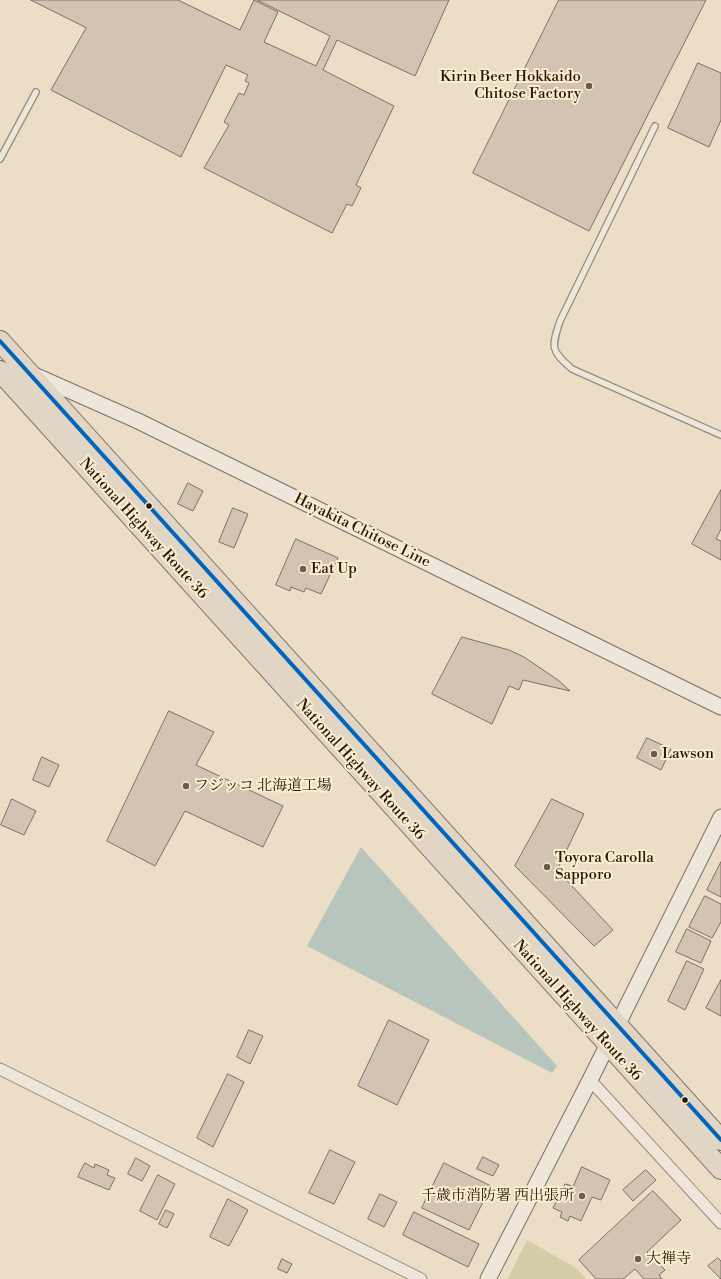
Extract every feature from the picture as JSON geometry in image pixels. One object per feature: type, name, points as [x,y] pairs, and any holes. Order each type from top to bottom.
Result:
[{"type":"highway","name":"National Highway Route 36","points":[[0,341],[721,1140]]},
{"type":"highway","name":"National Highway Route 36","points":[[0,370],[721,1169]]},
{"type":"main road","name":"Hayakita Chitose Line","points":[[0,366],[28,371],[145,425],[721,707]]},
{"type":"main road","points":[[488,1279],[608,1045],[721,817]]},
{"type":"street","points":[[0,1069],[421,1279]]},
{"type":"street","points":[[590,1080],[721,1223]]},
{"type":"lane","points":[[0,159],[36,92]]},
{"type":"lane","points":[[655,126],[600,242],[560,321],[554,339],[556,356],[572,369],[721,435]]},
{"type":"shaded area","points":[[361,847],[557,1066],[552,1073],[307,946]]},
{"type":"shaded area","points":[[527,1240],[576,1268],[586,1279],[508,1279]]},
{"type":"building","points":[[31,0],[178,0],[240,30],[254,0],[278,12],[264,42],[316,66],[330,36],[257,0],[449,0],[415,76],[337,40],[323,70],[394,106],[356,185],[361,188],[352,206],[347,204],[332,233],[204,168],[229,125],[224,122],[239,93],[244,95],[249,83],[245,81],[248,75],[226,65],[181,157],[51,90],[86,28]]},
{"type":"building","name":"Kirin Beer Hokkaido Chitose Factory","points":[[559,0],[706,0],[589,231],[473,173]]},
{"type":"building","points":[[698,63],[721,73],[721,120],[709,147],[668,128]]},
{"type":"building","points":[[188,483],[203,491],[193,511],[178,504]]},
{"type":"building","points":[[721,490],[721,529],[716,539],[721,541],[721,560],[692,544]]},
{"type":"building","points":[[233,508],[248,514],[234,548],[219,542]]},
{"type":"building","points":[[296,539],[338,558],[321,594],[306,588],[304,592],[291,587],[290,591],[276,585]]},
{"type":"building","points":[[462,637],[509,650],[524,657],[558,680],[570,691],[523,680],[519,690],[509,686],[492,724],[432,694]]},
{"type":"building","name":"フジッコ 北海道工場","points":[[169,711],[214,732],[196,765],[283,806],[263,847],[185,811],[155,866],[107,841]]},
{"type":"building","name":"Lawson","points":[[647,738],[671,749],[661,770],[637,758]]},
{"type":"building","points":[[42,757],[59,765],[49,787],[33,780]]},
{"type":"building","points":[[12,799],[36,811],[24,835],[1,825]]},
{"type":"building","points":[[552,799],[584,814],[557,870],[613,930],[594,946],[515,866]]},
{"type":"building","points":[[721,862],[721,897],[707,890]]},
{"type":"building","points":[[705,896],[721,904],[721,922],[712,938],[689,927]]},
{"type":"building","points":[[687,929],[711,941],[701,963],[676,952]]},
{"type":"building","points":[[687,961],[704,969],[685,1010],[668,1001]]},
{"type":"building","points":[[721,980],[721,1016],[706,1008]]},
{"type":"building","points":[[389,1020],[429,1040],[397,1105],[358,1086]]},
{"type":"building","points":[[249,1030],[263,1036],[250,1064],[237,1057]]},
{"type":"building","points":[[228,1074],[244,1082],[213,1147],[197,1138]]},
{"type":"building","points":[[330,1150],[355,1162],[334,1204],[309,1193]]},
{"type":"building","points":[[483,1157],[499,1165],[493,1176],[477,1169]]},
{"type":"building","points":[[136,1158],[150,1166],[142,1181],[128,1174]]},
{"type":"building","points":[[85,1163],[94,1168],[95,1164],[109,1170],[107,1175],[115,1178],[109,1190],[78,1177]]},
{"type":"building","points":[[444,1163],[491,1186],[469,1230],[422,1208]]},
{"type":"building","points":[[582,1167],[610,1180],[601,1200],[592,1197],[581,1221],[570,1216],[568,1221],[560,1217],[562,1212],[553,1208],[565,1184],[573,1186]]},
{"type":"building","points":[[646,1170],[656,1180],[633,1201],[623,1190]]},
{"type":"building","points":[[158,1175],[175,1184],[157,1220],[140,1211]]},
{"type":"building","points":[[653,1191],[681,1220],[647,1252],[665,1270],[659,1275],[662,1279],[644,1279],[635,1269],[623,1279],[596,1279],[579,1260]]},
{"type":"building","points":[[380,1194],[397,1202],[384,1227],[368,1219]]},
{"type":"building","points":[[228,1199],[248,1210],[229,1246],[210,1237]]},
{"type":"building","points":[[166,1210],[174,1214],[167,1228],[159,1224]]},
{"type":"building","points":[[414,1212],[479,1244],[468,1267],[403,1235]]},
{"type":"building","points":[[718,1258],[721,1261],[721,1279],[708,1266]]},
{"type":"building","points":[[282,1259],[292,1264],[287,1273],[278,1269]]},
{"type":"transit line","points":[[0,341],[721,1140]]},
{"type":"place","name":"Kirin Beer Hokkaido Chitose Factory","points":[[589,86]]},
{"type":"place","name":"Eat Up","points":[[303,569]]},
{"type":"place","name":"Lawson","points":[[654,754]]},
{"type":"place","name":"フジッコ 北海道工場","points":[[186,786]]},
{"type":"place","name":"Toyora Carolla Sapporo","points":[[547,867]]},
{"type":"place","name":"千歳市消防署 西出張所","points":[[582,1196]]},
{"type":"place","name":"大禅寺","points":[[638,1259]]}]
